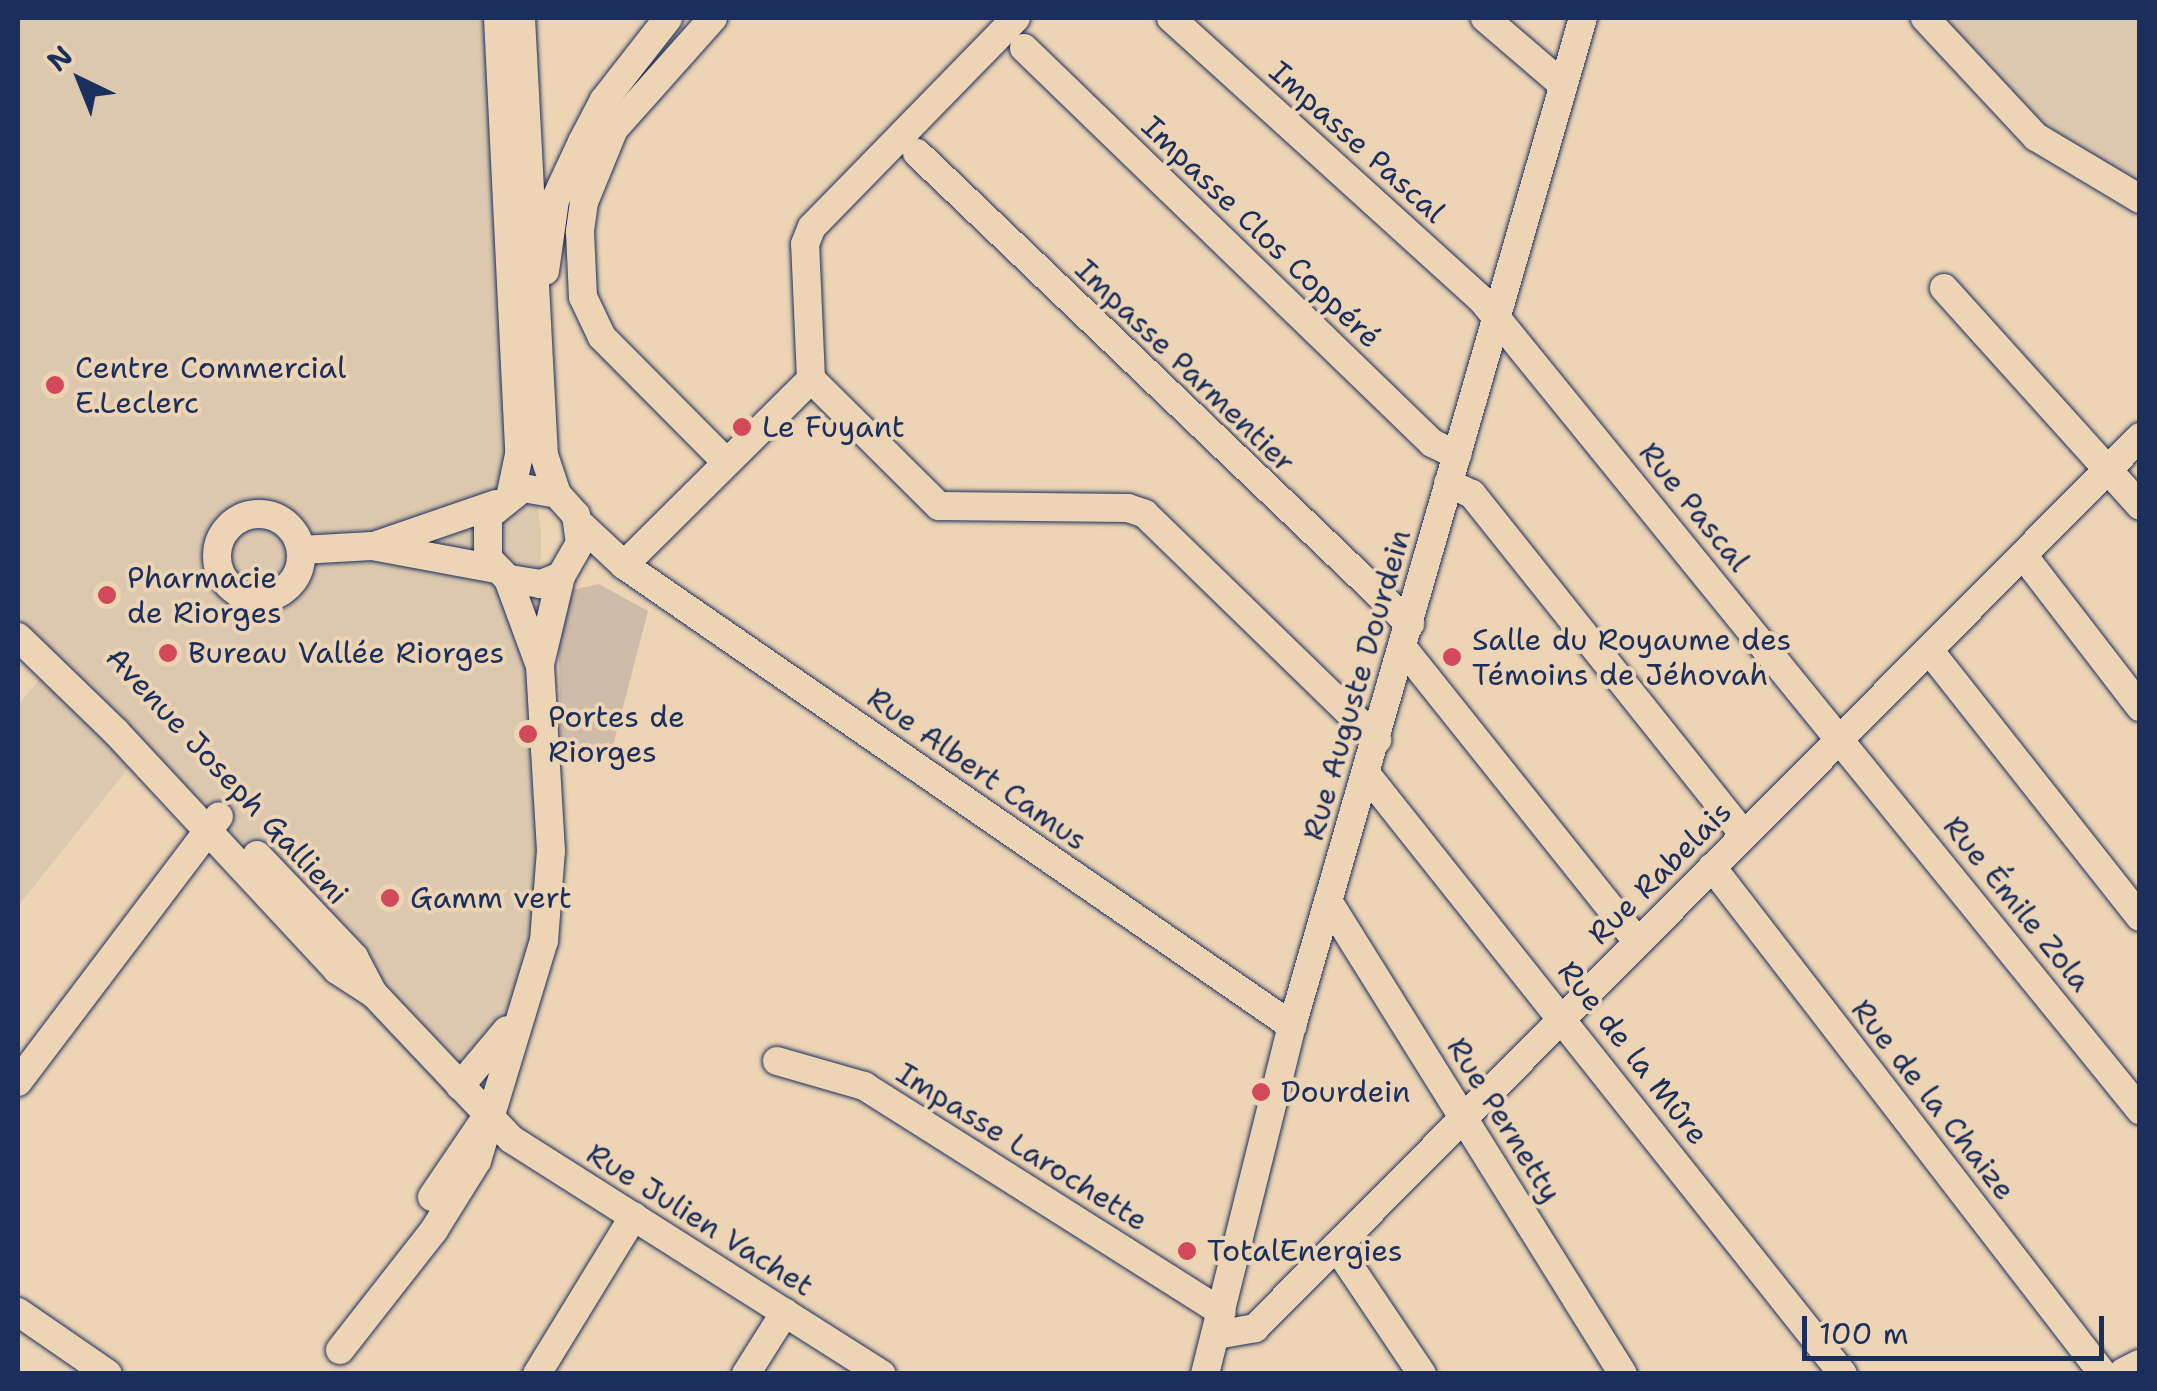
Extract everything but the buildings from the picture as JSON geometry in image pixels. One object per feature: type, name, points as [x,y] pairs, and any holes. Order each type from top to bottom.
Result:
[{"type":"street","points":[[498,18],[519,455],[503,498],[484,530],[540,666]]},
{"type":"street","points":[[334,1362],[434,1230],[477,1161],[544,941],[551,851],[540,666],[565,572],[580,544],[579,523],[558,494],[544,455],[520,18]]},
{"type":"street","points":[[537,337],[555,200],[604,100],[668,18]]},
{"type":"street","points":[[1016,18],[812,227],[805,244],[811,378],[939,506],[1138,510],[1377,740]]},
{"type":"street","name":"Impasse Pascal","points":[[1172,18],[1496,317]]},
{"type":"street","points":[[1485,18],[1562,84]]},
{"type":"street","name":"Rue Auguste Dourdein","points":[[1206,1374],[1292,1026],[1582,18]]},
{"type":"street","points":[[1925,18],[2036,137],[2140,199]]},
{"type":"street","points":[[704,27],[634,99],[602,150],[580,232],[584,297],[602,337],[726,462]]},
{"type":"street","name":"Impasse Clos Coppéré","points":[[1024,48],[1432,443],[1457,455]]},
{"type":"street","name":"Impasse Parmentier","points":[[917,153],[1406,636],[1637,941]]},
{"type":"street","points":[[1944,288],[2110,467],[2140,506]]},
{"type":"street","name":"Rue Pascal","points":[[1496,317],[1842,739]]},
{"type":"street","points":[[302,550],[372,546],[541,584],[565,572],[624,565],[811,378]]},
{"type":"street","name":"Rue Rabelais","points":[[1219,1323],[1255,1328],[2140,437]]},
{"type":"street","points":[[1448,483],[1472,494],[1744,835]]},
{"type":"street","points":[[372,546],[534,487],[558,494]]},
{"type":"street","name":"Rue Albert Camus","points":[[579,523],[624,565],[1292,1026]]},
{"type":"street","points":[[2023,554],[2140,707]]},
{"type":"street","name":"Avenue Joseph Gallieni","points":[[18,617],[78,666],[214,822]]},
{"type":"street","name":"Avenue Joseph Gallieni","points":[[18,637],[354,957],[374,994],[488,1116]]},
{"type":"street","points":[[1929,650],[2140,917]]},
{"type":"street","name":"Rue Émile Zola","points":[[1842,739],[2140,1110]]},
{"type":"street","name":"Rue de la Mûre","points":[[1367,775],[1562,1015],[1844,1374]]},
{"type":"street","points":[[18,1082],[214,822]]},
{"type":"street","name":"Rue de la Chaize","points":[[1712,867],[2128,1370]]},
{"type":"street","name":"Rue Pernetty","points":[[1328,901],[1623,1374]]},
{"type":"street","points":[[460,1086],[505,1035],[544,941]]},
{"type":"street","name":"Impasse Larochette","points":[[777,1062],[864,1086],[1219,1323]]},
{"type":"street","name":"Rue Julien Vachet","points":[[488,1116],[511,1139],[882,1374]]},
{"type":"street","points":[[537,1374],[634,1216]]},
{"type":"street","points":[[1336,1246],[1422,1374]]},
{"type":"street","points":[[18,1312],[108,1374]]},
{"type":"street","points":[[746,1374],[785,1312]]},
{"type":"shaded area","points":[[18,18],[483,18],[541,534],[535,938],[469,1118],[130,766],[18,906],[18,705],[43,675],[18,655]]},
{"type":"shaded area","points":[[1942,18],[2139,18],[2139,183],[2049,129]]},
{"type":"shaded area","points":[[599,584],[648,611],[610,757],[561,744],[558,614],[573,590]]},
{"type":"place","name":"Centre Commercial E.Leclerc","points":[[55,385]]},
{"type":"place","name":"Le Fuyant","points":[[742,427]]},
{"type":"place","name":"Pharmacie de Riorges","points":[[107,595]]},
{"type":"place","name":"Bureau Vallée Riorges","points":[[168,653]]},
{"type":"place","name":"Salle du Royaume des Témoins de Jéhovah","points":[[1452,657]]},
{"type":"place","name":"Portes de Riorges","points":[[528,734]]},
{"type":"place","name":"Gamm vert","points":[[390,898]]},
{"type":"place","name":"Dourdein","points":[[1261,1092]]},
{"type":"place","name":"TotalEnergies","points":[[1187,1251]]}]
